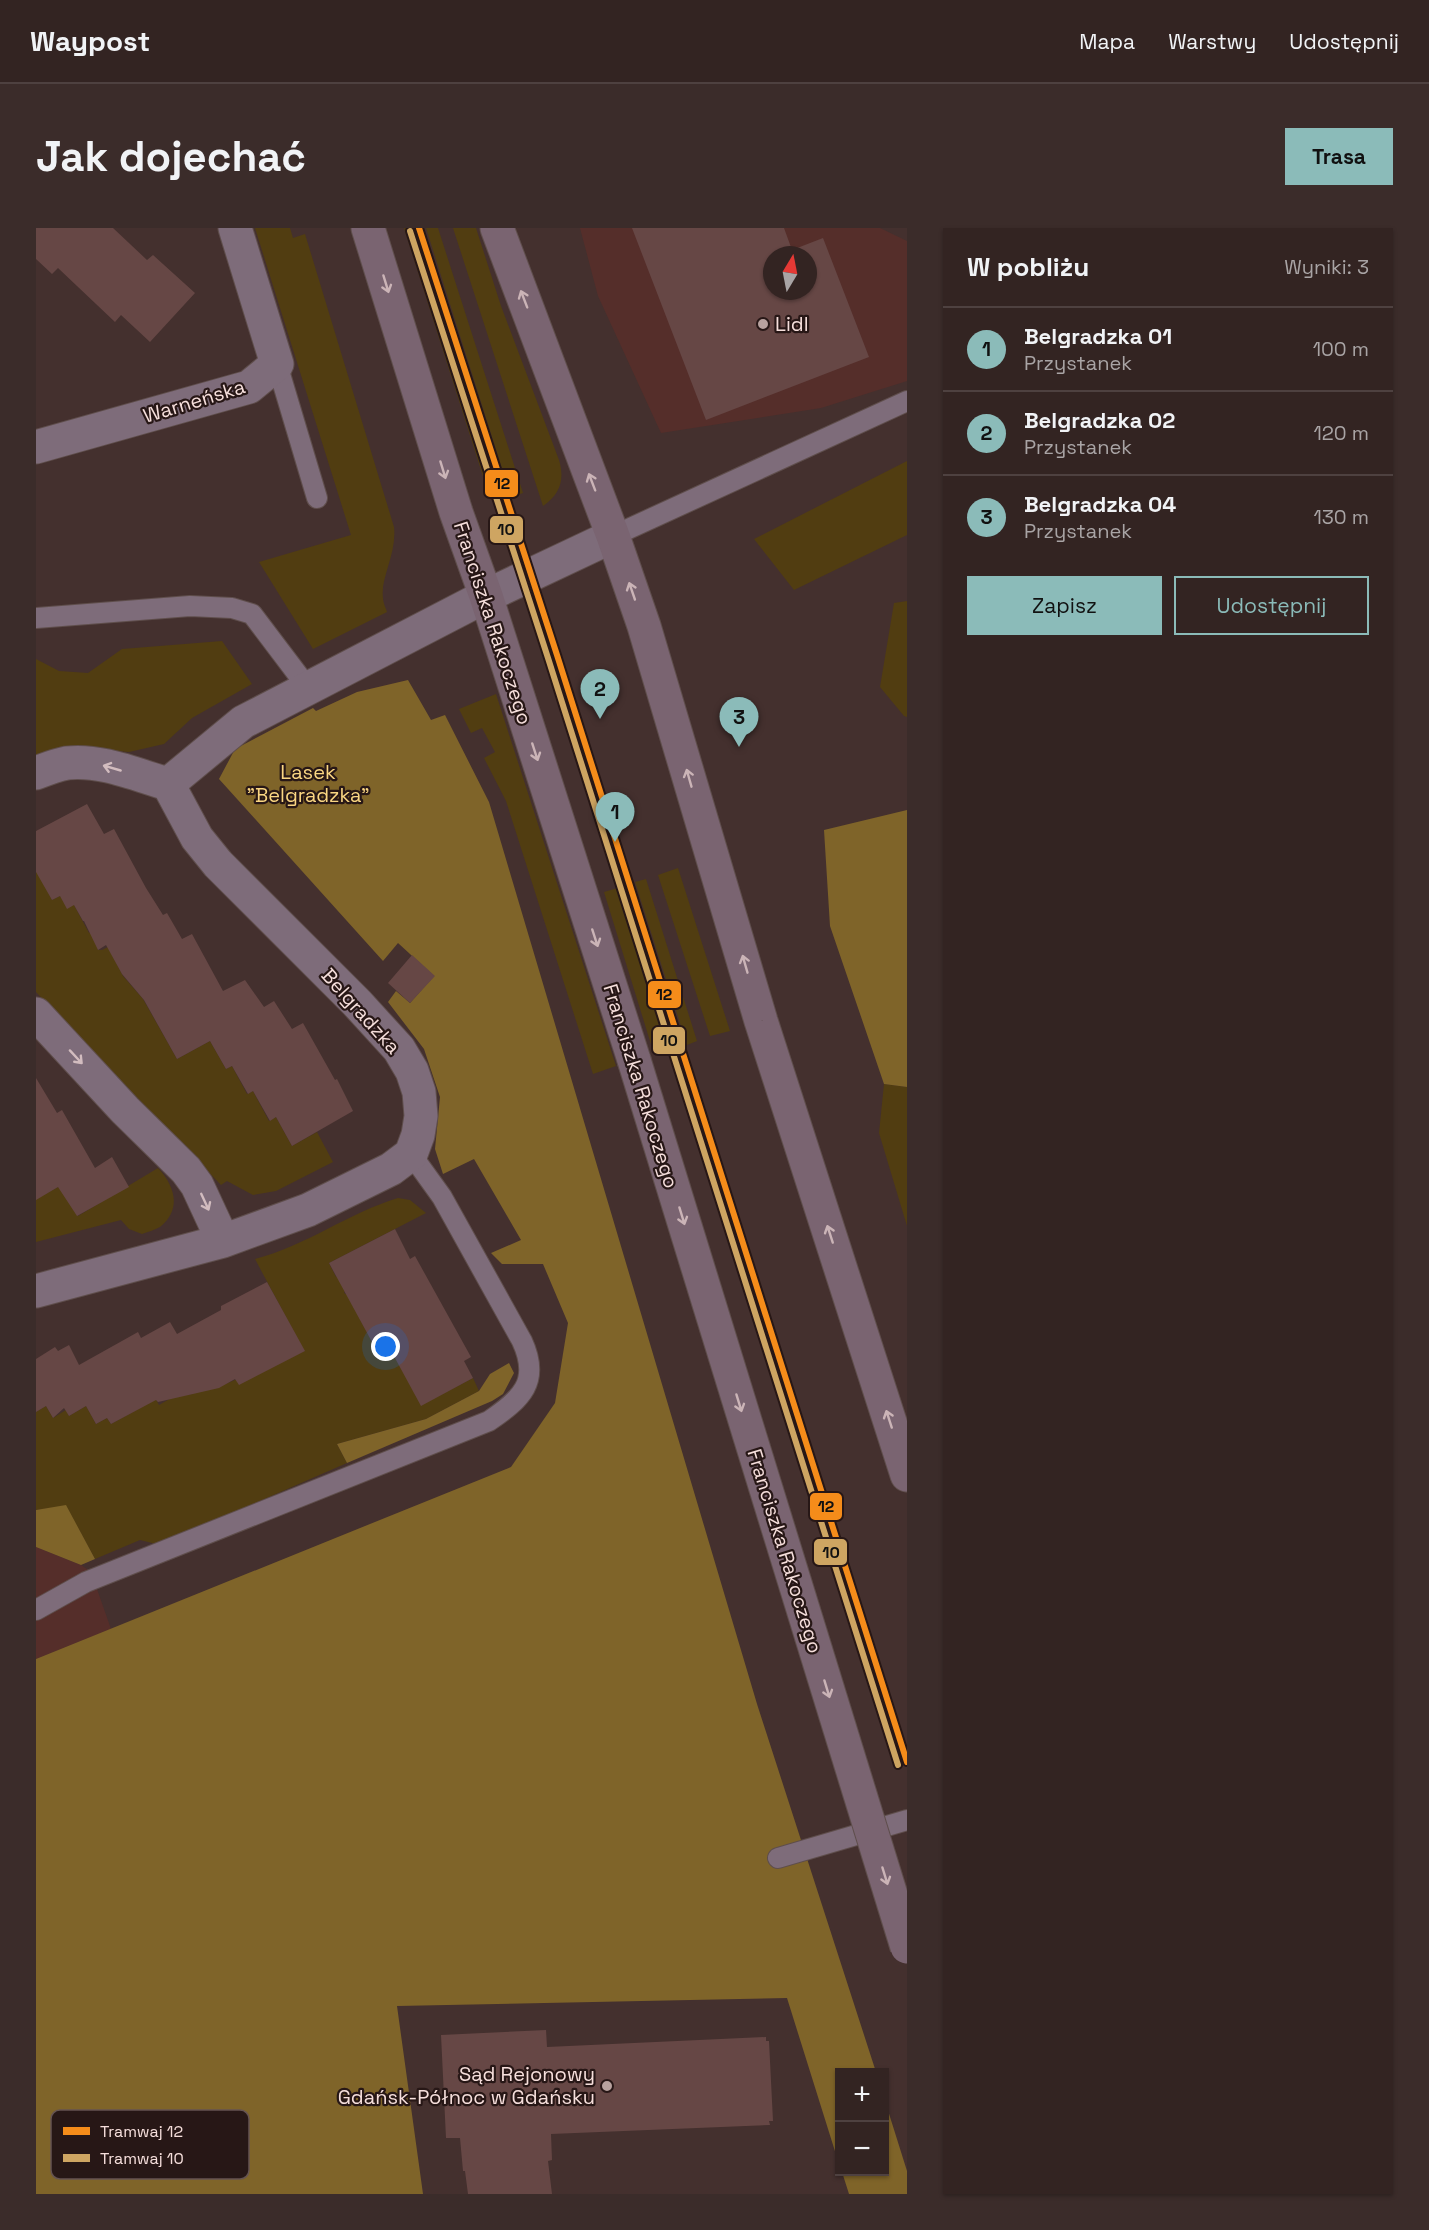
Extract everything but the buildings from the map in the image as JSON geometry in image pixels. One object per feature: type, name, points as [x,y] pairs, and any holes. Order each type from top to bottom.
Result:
[{"type":"main road","name":"Franciszka Rakoczego","points":[[368,228],[456,512],[486,596],[634,1060],[907,1947]]},
{"type":"main road","points":[[497,228],[613,536],[656,666],[761,1021],[907,1475]]},
{"type":"street","points":[[235,228],[277,364]]},
{"type":"street","name":"Warneńska","points":[[36,447],[249,387],[277,364]]},
{"type":"street","points":[[36,773],[68,763],[86,763],[168,784],[243,722],[486,596],[613,536]]},
{"type":"street","name":"Belgradzka","points":[[168,784],[197,838],[218,864],[357,1003],[399,1049],[412,1071],[419,1092],[421,1116],[418,1136],[411,1154]]},
{"type":"street","points":[[36,1014],[125,1110],[186,1170],[197,1185],[223,1241]]},
{"type":"street","points":[[36,1291],[223,1241],[308,1210],[391,1169],[411,1154]]},
{"type":"lane","points":[[277,364],[317,498]]},
{"type":"lane","points":[[613,536],[907,401]]},
{"type":"lane","points":[[36,618],[190,606],[232,608],[252,614],[308,688]]},
{"type":"lane","points":[[36,1610],[86,1582],[489,1421],[509,1408],[526,1388],[530,1372],[530,1358],[522,1341],[442,1197],[411,1154]]},
{"type":"lane","points":[[778,1858],[907,1820]]},
{"type":"shaded area","points":[[255,228],[290,228],[293,238],[305,234],[394,527],[393,547],[383,590],[383,602],[387,612],[313,649],[259,562],[351,535]]},
{"type":"shaded area","points":[[404,228],[411,228],[497,501],[487,489]]},
{"type":"shaded area","points":[[426,228],[438,228],[523,493],[511,497]]},
{"type":"shaded area","points":[[453,228],[476,228],[501,306],[559,460],[560,486],[554,497],[543,506]]},
{"type":"shaded area","points":[[580,228],[880,228],[907,241],[907,381],[821,408],[661,433],[598,296]]},
{"type":"shaded area","points":[[907,461],[907,535],[794,590],[754,539]]},
{"type":"shaded area","points":[[907,601],[907,717],[880,687],[894,603]]},
{"type":"shaded area","points":[[222,641],[252,684],[192,718],[164,744],[129,752],[88,748],[36,756],[36,659],[59,671],[88,673],[122,649]]},
{"type":"shaded area","points":[[496,694],[616,1066],[593,1074],[506,801],[484,758],[495,752],[482,728],[471,733],[459,709]]},
{"type":"shaded area","points":[[678,868],[730,1031],[710,1036],[658,875]]},
{"type":"shaded area","points":[[38,871],[52,900],[60,896],[74,905],[89,933],[95,930],[98,950],[108,947],[123,976],[143,999],[177,1059],[210,1041],[226,1069],[232,1066],[247,1094],[253,1091],[269,1121],[276,1117],[292,1146],[317,1132],[333,1162],[276,1191],[253,1195],[227,1181],[221,1185],[36,992],[36,872]]},
{"type":"shaded area","points":[[646,879],[697,1041],[687,1045],[635,882]]},
{"type":"shaded area","points":[[621,887],[672,1049],[654,1054],[604,892]]},
{"type":"shaded area","points":[[884,1084],[907,1087],[907,1226],[879,1133]]},
{"type":"shaded area","points":[[158,1168],[169,1182],[174,1197],[171,1213],[160,1227],[142,1234],[129,1229],[121,1220],[36,1242],[36,1199],[60,1186],[78,1216]]},
{"type":"shaded area","points":[[398,1198],[410,1200],[426,1213],[329,1263],[336,1277],[342,1274],[350,1289],[344,1292],[345,1294],[351,1292],[361,1321],[378,1353],[396,1343],[421,1405],[473,1378],[479,1391],[426,1419],[337,1444],[347,1463],[156,1544],[140,1540],[95,1559],[66,1506],[36,1510],[36,1412],[46,1406],[53,1418],[66,1410],[69,1416],[86,1406],[96,1424],[107,1418],[111,1424],[142,1407],[153,1394],[159,1405],[173,1397],[192,1394],[205,1387],[223,1385],[304,1351],[255,1259],[292,1246],[362,1212]]},
{"type":"shaded area","points":[[36,1547],[81,1565],[91,1572],[111,1629],[36,1659]]},
{"type":"green space","name":"Lasek \"Belgradzka\"","points":[[408,680],[431,720],[445,715],[489,802],[757,1704],[875,2068],[835,2068],[835,2151],[787,1998],[397,2006],[423,2194],[36,2194],[36,1659],[511,1467],[555,1403],[568,1323],[543,1264],[502,1264],[491,1253],[521,1240],[474,1159],[443,1174],[435,1149],[440,1097],[424,1049],[388,1002],[396,991],[410,1003],[434,976],[398,943],[383,961],[219,779],[235,749],[313,708],[316,711],[357,692]]},
{"type":"green space","points":[[907,810],[907,1087],[884,1084],[830,926],[824,830]]},
{"type":"green space","points":[[509,1363],[514,1373],[503,1394],[492,1401],[347,1463],[337,1444],[426,1419],[479,1391],[490,1374]]},
{"type":"green space","points":[[66,1505],[95,1559],[81,1565],[36,1547],[36,1510]]},
{"type":"green space","points":[[889,2114],[907,2171],[907,2194],[849,2194],[843,2176],[889,2176]]},
{"type":"tram line","name":"12","points":[[419,228],[557,655],[907,1762]]},
{"type":"tram line","name":"10","points":[[410,231],[548,658],[898,1765]]},
{"type":"place","name":"Lidl","points":[[763,324]]},
{"type":"place","name":"Belgradzka 02","points":[[600,719]]},
{"type":"place","name":"Belgradzka 04","points":[[739,747]]},
{"type":"place","name":"Belgradzka 01","points":[[615,842]]},
{"type":"place","name":"Sąd Rejonowy Gdańsk-Północ w Gdańsku","points":[[607,2086]]}]
